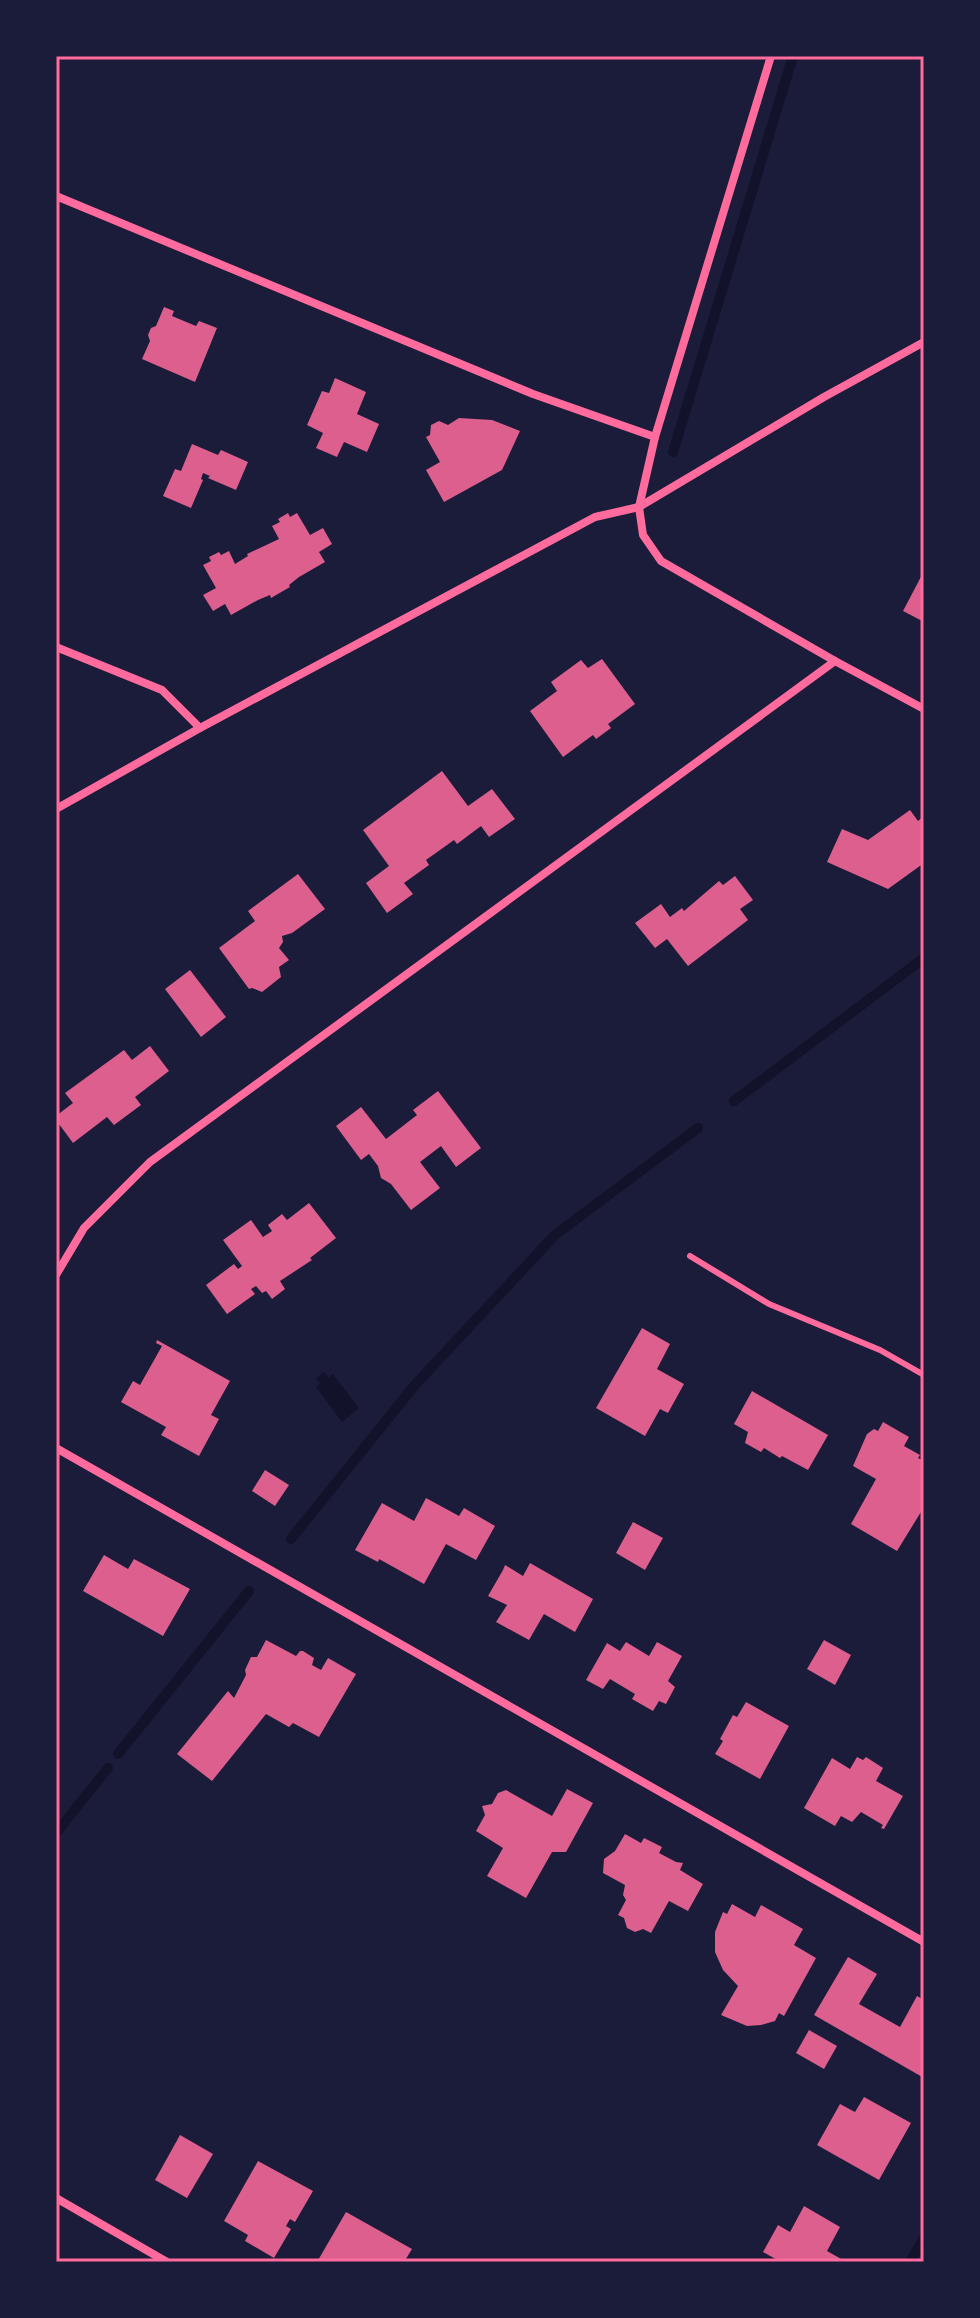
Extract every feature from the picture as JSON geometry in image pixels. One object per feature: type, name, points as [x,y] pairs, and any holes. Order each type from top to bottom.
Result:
[{"type":"street","points":[[771,56],[655,437],[639,507],[643,535],[661,561],[924,709]]},
{"type":"street","points":[[56,196],[533,394],[655,437]]},
{"type":"street","points":[[56,809],[200,728],[595,517],[639,507],[824,397],[924,342]]},
{"type":"street","points":[[56,647],[162,690],[200,728]]},
{"type":"street","points":[[56,1275],[84,1228],[150,1162],[835,661]]},
{"type":"street","points":[[56,1448],[924,1942]]},
{"type":"street","points":[[56,2198],[167,2262]]},
{"type":"lane","points":[[690,1256],[769,1304],[880,1350],[924,1375]]},
{"type":"shaded area","points":[[324,1372],[329,1378],[333,1374],[359,1408],[342,1422],[316,1387],[320,1383],[316,1379]]},
{"type":"building","points":[[164,307],[174,311],[172,316],[196,326],[199,321],[217,328],[195,382],[142,359],[150,341],[148,335],[151,328],[156,326]]},
{"type":"building","points":[[335,378],[366,392],[357,414],[379,424],[367,452],[344,442],[337,457],[316,448],[323,433],[307,425],[322,391],[329,393]]},
{"type":"building","points":[[459,418],[492,420],[520,431],[502,470],[444,502],[426,470],[440,462],[426,437],[430,435],[431,425],[439,421],[448,425]]},
{"type":"building","points":[[192,444],[218,455],[221,450],[248,462],[236,490],[203,473],[191,508],[163,496],[175,469],[181,471]]},
{"type":"building","points":[[288,513],[290,517],[297,513],[310,535],[323,528],[332,544],[319,552],[325,562],[271,598],[270,595],[258,600],[231,615],[225,604],[213,611],[203,595],[216,588],[203,565],[211,561],[209,557],[229,551],[235,564],[247,554],[279,539],[272,526]]},
{"type":"building","points":[[924,571],[924,622],[903,611]]},
{"type":"building","points":[[602,659],[635,704],[608,724],[611,728],[596,739],[593,735],[563,757],[530,711],[557,691],[551,682],[581,660],[588,668]]},
{"type":"building","points":[[442,771],[468,806],[492,789],[515,819],[489,837],[481,826],[457,844],[454,840],[426,860],[429,865],[404,883],[413,894],[387,913],[366,883],[389,866],[363,830]]},
{"type":"building","points":[[910,810],[918,821],[924,816],[924,863],[888,889],[827,862],[842,829],[868,840]]},
{"type":"building","points":[[298,874],[325,909],[292,933],[282,936],[283,942],[279,948],[289,960],[279,967],[281,977],[262,992],[249,989],[219,948],[255,921],[248,911]]},
{"type":"building","points":[[735,876],[753,900],[740,909],[748,920],[688,966],[667,939],[655,948],[635,923],[661,904],[670,917],[682,908],[684,911],[719,881],[723,885]]},
{"type":"building","points":[[190,970],[226,1017],[201,1037],[165,989]]},
{"type":"building","points":[[150,1046],[169,1071],[135,1097],[141,1105],[114,1125],[107,1117],[73,1143],[56,1120],[56,1116],[73,1103],[65,1093],[124,1050],[132,1060]]},
{"type":"building","points":[[438,1091],[481,1148],[456,1167],[441,1146],[420,1162],[440,1188],[411,1210],[391,1184],[381,1178],[378,1166],[369,1154],[361,1160],[336,1126],[361,1107],[386,1139],[417,1115],[413,1110]]},
{"type":"building","points":[[309,1203],[336,1238],[310,1258],[312,1260],[280,1281],[285,1289],[272,1299],[266,1291],[262,1293],[256,1286],[251,1289],[255,1294],[227,1314],[206,1285],[234,1264],[238,1269],[242,1266],[223,1240],[251,1220],[263,1237],[272,1231],[268,1225],[282,1214],[287,1220]]},
{"type":"building","points":[[642,1328],[670,1344],[657,1369],[684,1384],[668,1413],[660,1409],[645,1436],[596,1408]]},
{"type":"building","points":[[157,1340],[230,1381],[211,1415],[219,1419],[199,1456],[161,1435],[166,1427],[121,1402],[133,1381],[140,1385],[162,1346],[156,1343]]},
{"type":"building","points":[[752,1391],[828,1435],[808,1470],[764,1448],[761,1452],[745,1443],[748,1432],[734,1424]]},
{"type":"building","points":[[883,1422],[909,1437],[904,1446],[924,1461],[924,1507],[897,1551],[851,1524],[876,1479],[853,1466],[867,1434],[874,1429],[878,1431]]},
{"type":"building","points":[[265,1470],[289,1485],[275,1506],[252,1491]]},
{"type":"building","points":[[426,1498],[459,1516],[464,1508],[495,1526],[476,1560],[446,1544],[424,1584],[379,1559],[378,1562],[355,1550],[382,1503],[414,1521]]},
{"type":"building","points":[[633,1522],[663,1538],[645,1570],[616,1553]]},
{"type":"building","points":[[104,1555],[128,1569],[134,1559],[190,1589],[163,1636],[83,1591]]},
{"type":"building","points":[[530,1563],[593,1599],[575,1632],[544,1614],[529,1640],[496,1622],[507,1605],[488,1596],[505,1565],[523,1576]]},
{"type":"building","points":[[266,1640],[296,1656],[303,1651],[314,1658],[312,1665],[321,1670],[328,1658],[356,1674],[319,1737],[293,1723],[289,1727],[266,1714],[212,1781],[177,1754],[228,1691],[234,1698],[251,1657],[257,1657]]},
{"type":"building","points":[[824,1640],[851,1655],[835,1685],[807,1669]]},
{"type":"building","points":[[626,1642],[649,1656],[657,1642],[682,1656],[668,1681],[675,1687],[666,1704],[659,1701],[653,1711],[632,1699],[635,1694],[610,1679],[603,1689],[586,1680],[607,1643],[620,1651]]},
{"type":"building","points":[[746,1702],[789,1726],[760,1779],[715,1754],[733,1715],[737,1717]]},
{"type":"building","points":[[857,1757],[863,1760],[866,1757],[883,1768],[876,1781],[903,1796],[884,1829],[881,1828],[883,1825],[861,1812],[852,1822],[841,1816],[835,1826],[804,1808],[832,1758],[850,1769]]},
{"type":"building","points":[[567,1789],[593,1803],[566,1852],[552,1852],[526,1898],[487,1876],[503,1848],[476,1831],[485,1815],[482,1806],[492,1804],[498,1793],[506,1790],[552,1816]]},
{"type":"building","points":[[625,1834],[641,1843],[644,1838],[662,1847],[659,1853],[683,1863],[680,1870],[703,1884],[688,1911],[669,1901],[651,1933],[627,1928],[624,1918],[618,1915],[626,1900],[623,1895],[625,1885],[603,1873],[604,1859],[615,1851]]},
{"type":"building","points":[[732,1904],[755,1917],[761,1905],[803,1929],[794,1945],[816,1958],[784,2016],[779,2013],[775,2021],[747,2026],[721,2015],[738,1986],[723,1970],[715,1952],[715,1932],[723,1912],[727,1914]]},
{"type":"building","points":[[848,1957],[877,1974],[859,2004],[900,2027],[917,1996],[924,2000],[924,2078],[814,2015]]},
{"type":"building","points":[[809,2030],[837,2046],[824,2069],[796,2053]]},
{"type":"building","points":[[864,2097],[911,2123],[879,2180],[817,2145],[840,2104],[855,2112]]},
{"type":"building","points":[[180,2135],[213,2154],[187,2198],[155,2180]]},
{"type":"building","points":[[258,2161],[313,2191],[295,2222],[290,2219],[286,2226],[291,2229],[274,2258],[245,2241],[248,2235],[224,2221]]},
{"type":"building","points":[[804,2206],[840,2227],[827,2251],[842,2262],[781,2262],[763,2252],[778,2225],[790,2232]]},
{"type":"building","points":[[346,2212],[412,2249],[404,2262],[317,2262]]},
{"type":"waterway","points":[[673,452],[793,56]]},
{"type":"waterway","points":[[734,1101],[924,958]]},
{"type":"waterway","points":[[291,1539],[414,1386],[555,1235],[698,1128]]},
{"type":"waterway","points":[[118,1754],[249,1591]]},
{"type":"waterway","points":[[56,1833],[108,1768]]},
{"type":"waterway","points":[[910,2262],[924,2238]]}]
